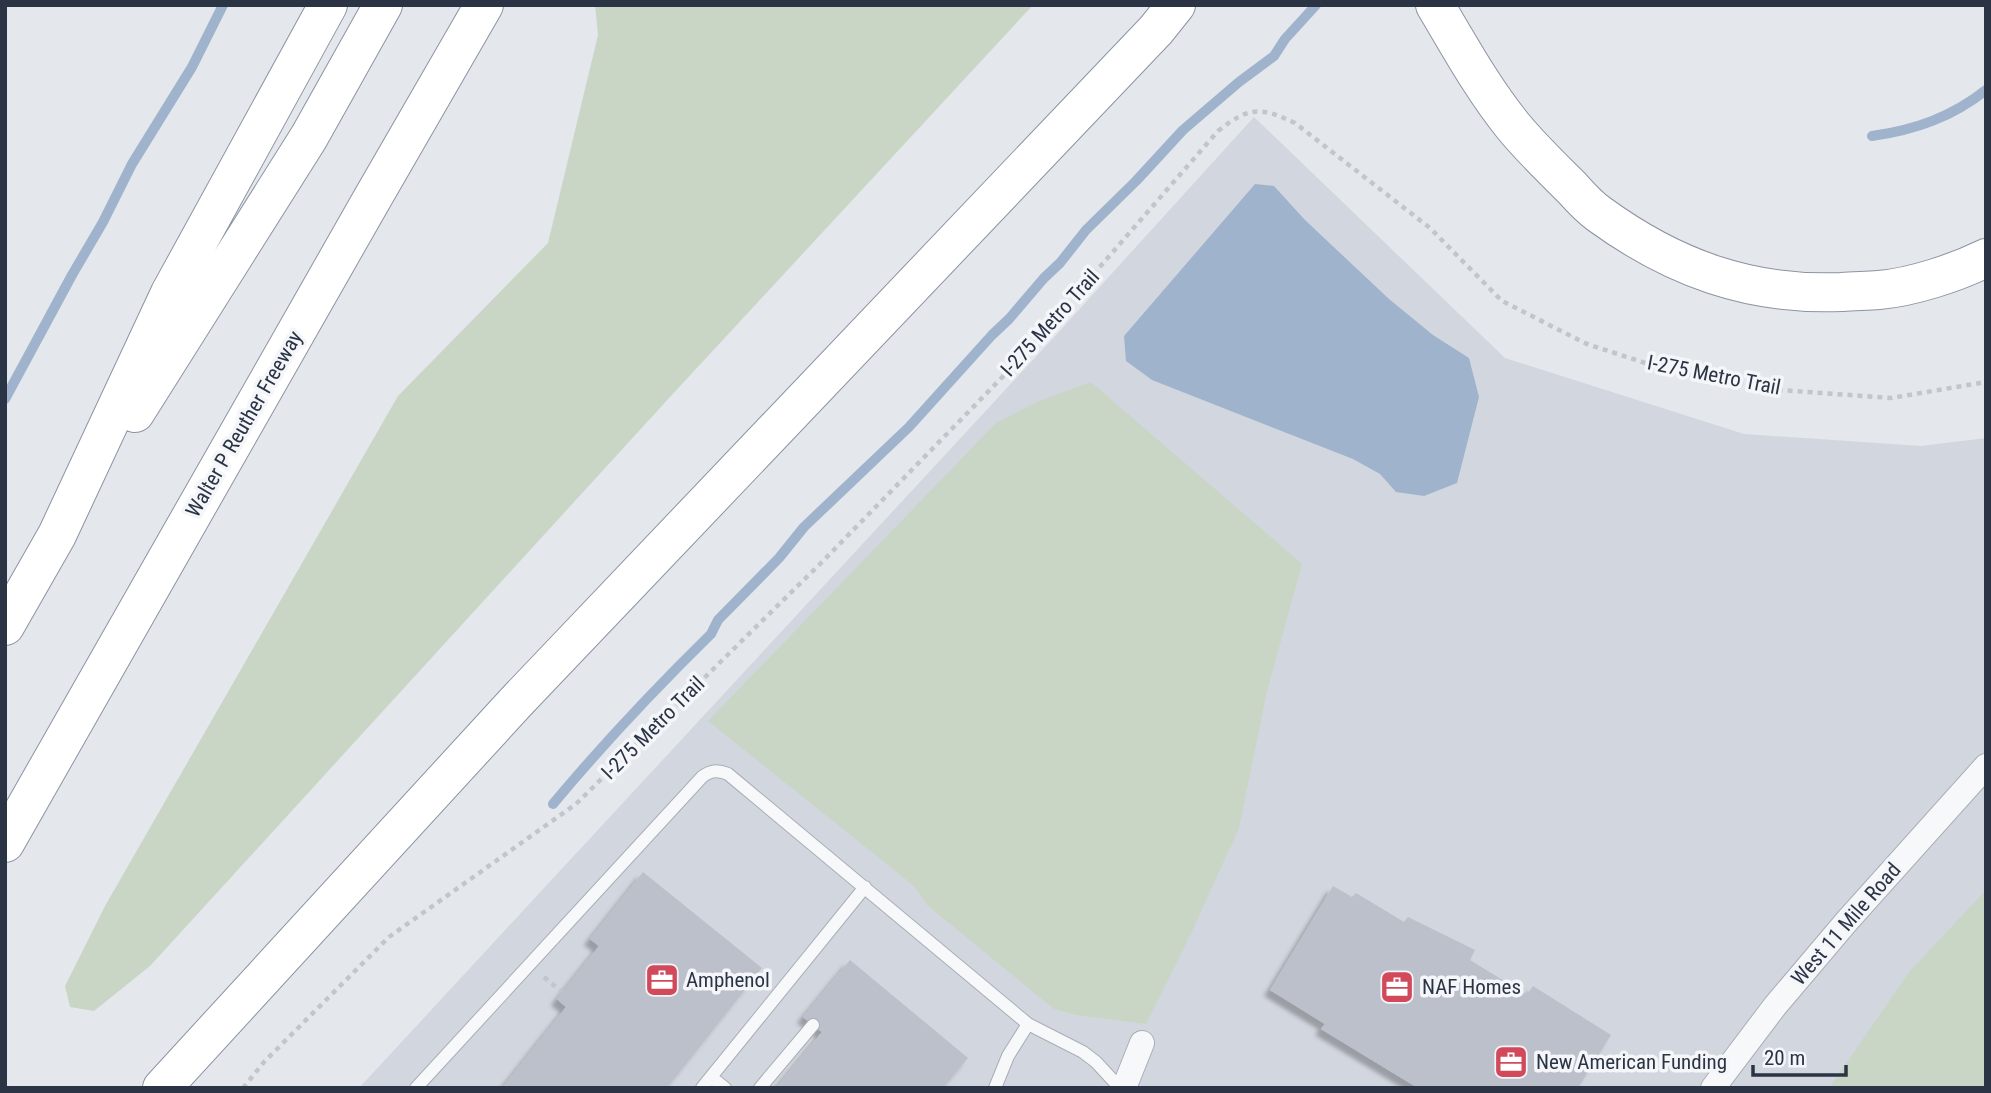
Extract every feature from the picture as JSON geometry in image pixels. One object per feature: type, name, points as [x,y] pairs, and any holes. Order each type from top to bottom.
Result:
[{"type":"highway","points":[[57,536],[170,293],[328,5]]},
{"type":"highway","points":[[5,626],[57,536],[302,149],[383,5]]},
{"type":"highway","name":"Walter P Reuther Freeway","points":[[5,843],[484,5]]},
{"type":"highway","points":[[162,1088],[516,702],[1166,18],[1185,5]]},
{"type":"highway","points":[[1435,5],[1483,85],[1513,126],[1555,172],[1597,212],[1647,245],[1702,271],[1762,288],[1819,293],[1881,290],[1945,274],[1986,258]]},
{"type":"street","name":"West 11 Mile Road","points":[[1713,1088],[1774,1006],[1986,766]]},
{"type":"street","points":[[1122,1088],[1142,1043]]},
{"type":"lane","points":[[416,1088],[702,776],[719,771],[728,774],[1028,1024],[1083,1052],[1122,1088]]},
{"type":"lane","points":[[702,1088],[865,887]]},
{"type":"lane","points":[[995,1088],[1008,1056],[1028,1024]]},
{"type":"lane","points":[[760,1088],[813,1025]]},
{"type":"lane","points":[[711,1077],[725,1088]]},
{"type":"path","name":"I-275 Metro Trail","points":[[243,1088],[264,1062],[389,937],[576,804],[822,562],[1018,361],[1218,131],[1237,117],[1255,110],[1276,114],[1295,123],[1430,228],[1502,301],[1587,344],[1670,371],[1780,390],[1891,398],[1986,382]]},
{"type":"path","points":[[543,976],[562,992]]},
{"type":"shaded area","points":[[1254,117],[1505,358],[1744,434],[1921,446],[1986,438],[1986,1088],[359,1088],[1056,335]]},
{"type":"green space","points":[[595,5],[1033,5],[150,966],[94,1011],[70,1007],[65,986],[105,906],[398,396],[548,243],[598,35]]},
{"type":"green space","points":[[1091,382],[1302,564],[1267,691],[1239,828],[1146,1024],[1076,1015],[1054,1009],[927,905],[914,886],[708,721],[996,423],[1039,401]]},
{"type":"green space","points":[[1986,890],[1986,1088],[1829,1088],[1910,971]]},
{"type":"water","points":[[1255,184],[1274,186],[1305,220],[1389,299],[1433,335],[1469,358],[1479,397],[1457,483],[1424,496],[1396,492],[1380,474],[1353,459],[1152,380],[1126,361],[1124,336]]},
{"type":"building","name":"Amphenol","points":[[643,872],[762,968],[667,1088],[502,1088],[566,1007],[557,999],[599,946],[590,939]]},
{"type":"building","points":[[1333,886],[1352,897],[1356,893],[1404,922],[1408,917],[1475,950],[1470,960],[1527,995],[1533,986],[1611,1035],[1578,1088],[1418,1088],[1321,1029],[1325,1024],[1270,990]]},
{"type":"building","points":[[850,960],[968,1058],[943,1088],[776,1088],[822,1032],[803,1017]]},
{"type":"waterway","points":[[5,399],[132,164],[192,67],[223,5]]},
{"type":"waterway","points":[[553,804],[630,717],[711,634],[718,620],[779,558],[804,527],[909,427],[1060,263],[1086,230],[1183,130],[1274,56],[1285,39],[1316,5]]},
{"type":"waterway","points":[[1872,136],[1932,121],[1960,108],[1986,90]]},
{"type":"place","name":"Amphenol","points":[[662,980]]},
{"type":"place","name":"NAF Homes","points":[[1397,987]]},
{"type":"place","name":"New American Funding","points":[[1511,1062]]}]
